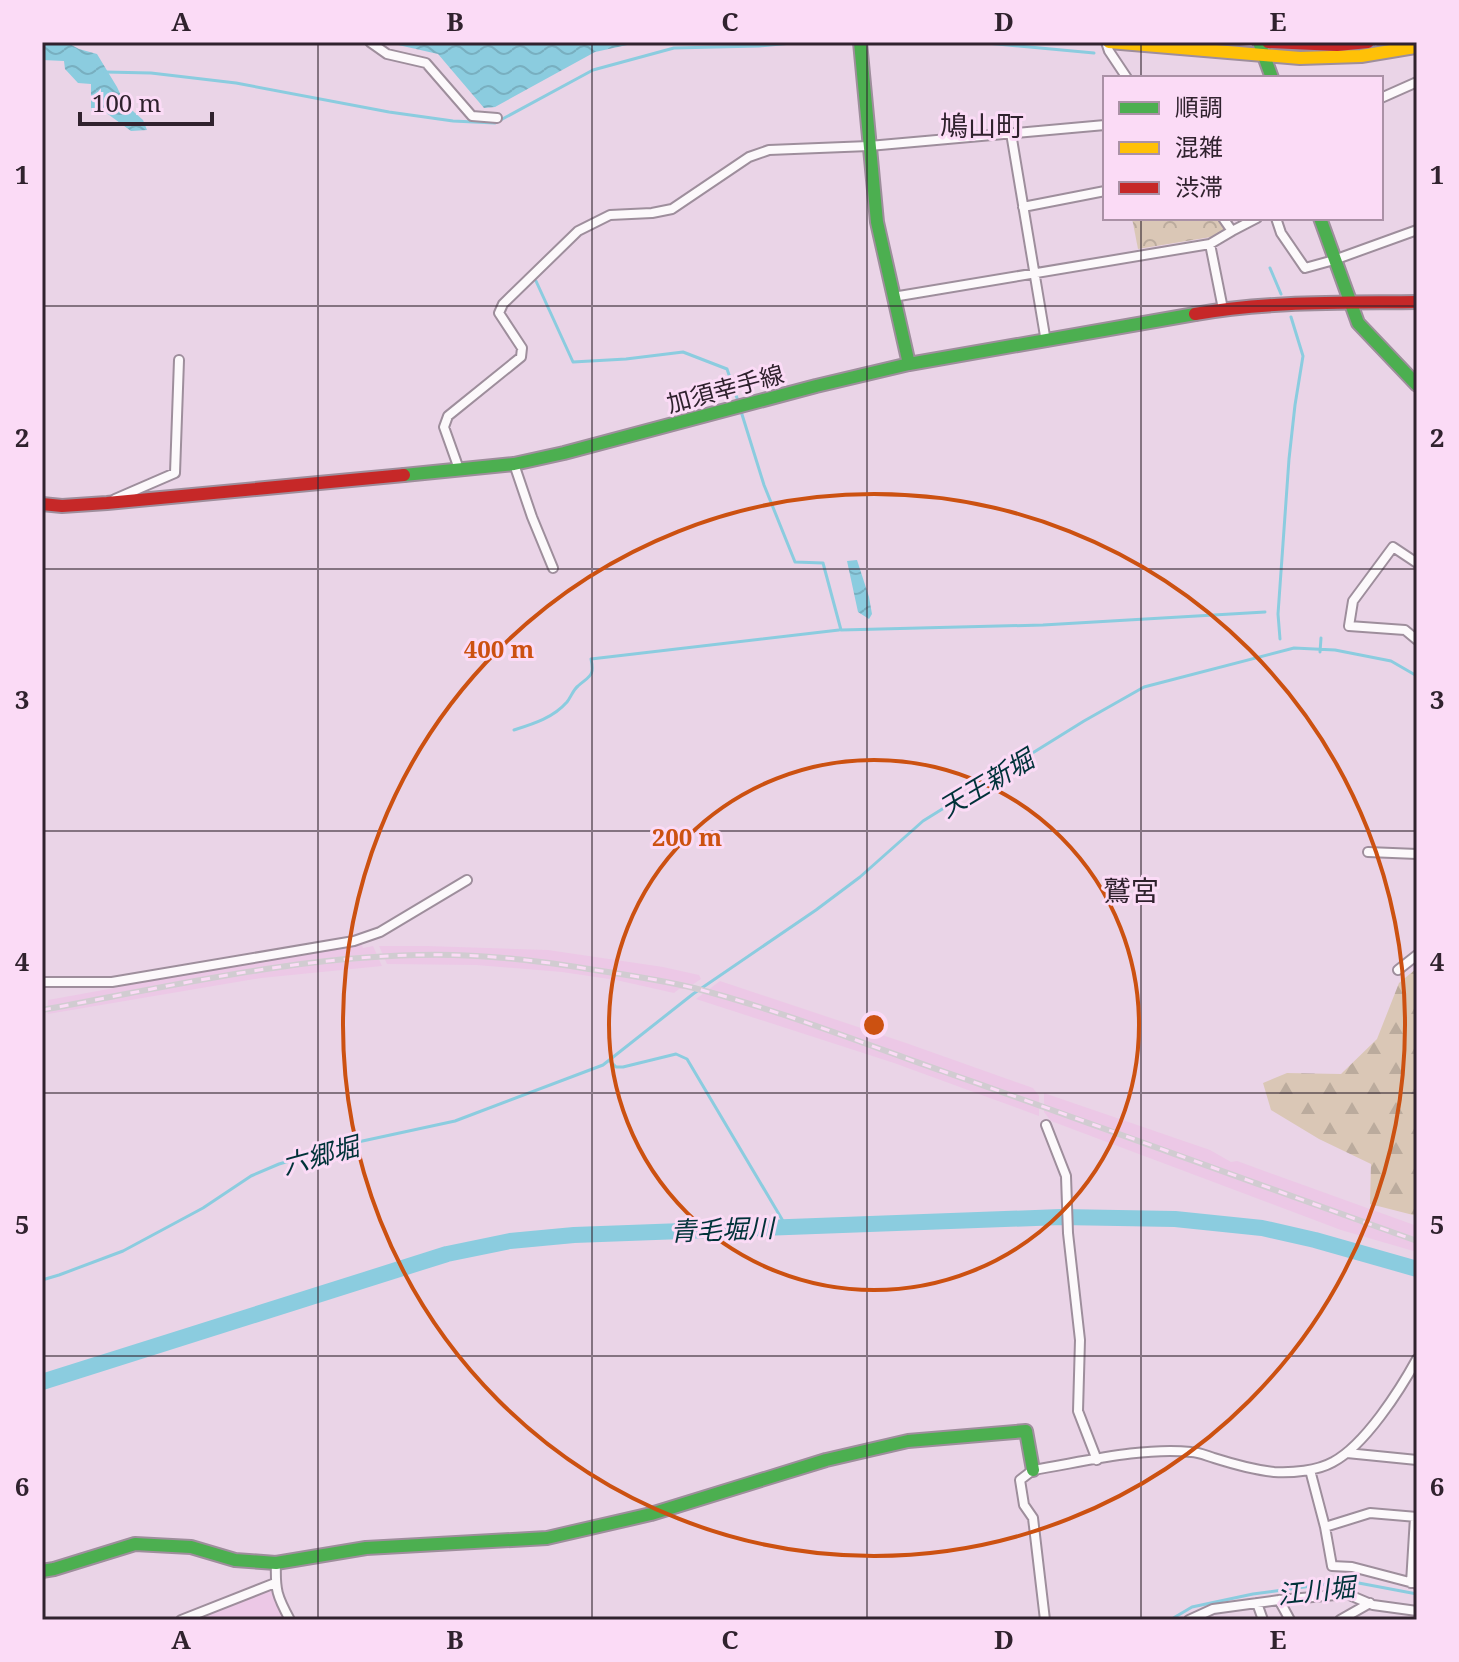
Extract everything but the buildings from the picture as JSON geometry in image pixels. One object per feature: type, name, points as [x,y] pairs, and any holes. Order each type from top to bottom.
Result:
[{"type":"street","points":[[370,42],[387,54],[426,63],[472,116],[497,118]]},
{"type":"street","points":[[860,42],[877,222],[909,364]]},
{"type":"street","points":[[1126,76],[1109,51],[1107,42],[1264,56],[1333,58],[1361,56],[1415,45]]},
{"type":"street","points":[[1259,42],[1271,76]]},
{"type":"street","points":[[1268,42],[1337,45],[1368,42]]},
{"type":"street","points":[[1383,97],[1417,82]]},
{"type":"street","points":[[459,469],[444,427],[448,416],[521,357],[522,348],[499,313],[503,304],[578,231],[610,215],[672,209],[749,157],[769,150],[869,146],[1103,125]]},
{"type":"street","points":[[1011,133],[1046,342]]},
{"type":"street","points":[[1023,207],[1103,191]]},
{"type":"street","points":[[1224,220],[1232,231]]},
{"type":"street","points":[[893,297],[1210,244],[1253,220]]},
{"type":"street","points":[[1277,220],[1281,233],[1305,268],[1417,230]]},
{"type":"street","points":[[1321,220],[1358,323],[1417,385]]},
{"type":"street","points":[[1210,244],[1223,309]]},
{"type":"street","name":"加須幸手線","points":[[42,504],[107,503],[514,464],[909,364],[1223,309],[1283,304],[1417,302]]},
{"type":"street","points":[[107,503],[175,473],[179,360]]},
{"type":"street","points":[[514,464],[553,568]]},
{"type":"street","points":[[1417,563],[1393,547],[1353,601],[1349,626],[1405,630],[1417,640]]},
{"type":"street","points":[[1368,852],[1417,854]]},
{"type":"street","points":[[42,982],[112,982],[354,941],[380,932],[467,880]]},
{"type":"street","points":[[1398,970],[1417,955]]},
{"type":"street","points":[[1046,1125],[1065,1170],[1068,1233],[1080,1340],[1078,1411],[1097,1460]]},
{"type":"street","points":[[1045,1620],[1033,1518],[1024,1505],[1020,1480],[1033,1470],[1139,1452],[1193,1452],[1275,1472],[1310,1470],[1332,1463],[1347,1453],[1381,1415],[1417,1359]]},
{"type":"street","points":[[42,1571],[135,1544],[191,1547],[235,1560],[276,1563],[366,1548],[547,1538],[651,1514],[826,1460],[908,1441],[1026,1431],[1033,1470]]},
{"type":"street","points":[[1347,1453],[1417,1460]]},
{"type":"street","points":[[1310,1470],[1332,1566],[1352,1567],[1414,1583],[1416,1517],[1370,1513],[1325,1527]]},
{"type":"street","points":[[276,1563],[277,1595],[290,1620]]},
{"type":"street","points":[[181,1620],[275,1583]]},
{"type":"street","points":[[1189,1620],[1213,1609],[1347,1594],[1370,1603],[1417,1611]]},
{"type":"street","points":[[1279,1600],[1290,1620]]},
{"type":"street","points":[[1257,1603],[1263,1620]]},
{"type":"street","points":[[1340,1620],[1370,1603]]},
{"type":"shaded area","points":[[361,943],[363,948],[373,946],[382,966],[261,978],[47,1012],[48,1000],[120,987],[120,984]]},
{"type":"shaded area","points":[[379,946],[548,950],[663,967],[699,975],[701,979],[674,993],[562,972],[476,965],[387,964]]},
{"type":"shaded area","points":[[720,981],[1033,1088],[1039,1096],[1039,1116],[894,1063],[696,999]]},
{"type":"shaded area","points":[[1044,1093],[1417,1226],[1417,1252],[1341,1230],[1051,1121],[1044,1112]]},
{"type":"shaded area","points":[[270,1588],[286,1620],[191,1620]]},
{"type":"green space","points":[[1132,220],[1218,220],[1224,230],[1211,237],[1138,249]]},
{"type":"green space","points":[[1417,968],[1417,1216],[1370,1204],[1371,1164],[1319,1139],[1271,1110],[1263,1083],[1287,1073],[1341,1074],[1377,1039],[1399,983]]},
{"type":"water","points":[[42,42],[66,42],[97,54],[125,104],[143,120],[147,130],[131,131],[105,112],[91,111],[91,84],[78,83],[65,69],[64,61],[42,60]]},
{"type":"water","points":[[385,42],[641,42],[595,52],[495,107],[484,108],[438,54]]},
{"type":"water","points":[[857,560],[869,597],[872,614],[869,619],[858,612],[847,561]]},
{"type":"waterway","points":[[105,72],[151,73],[236,83],[389,112],[495,123],[593,70],[674,48],[803,42]]},
{"type":"waterway","points":[[976,42],[1094,53]]},
{"type":"waterway","points":[[1270,268],[1281,294]]},
{"type":"waterway","points":[[536,281],[573,362],[683,352],[727,369],[738,401]]},
{"type":"waterway","points":[[1280,639],[1278,614],[1289,459],[1303,356],[1291,317]]},
{"type":"waterway","points":[[740,408],[764,485],[795,562],[823,563],[841,630],[1043,625],[1265,612]]},
{"type":"waterway","points":[[514,730],[542,720],[561,708],[590,676],[591,659],[839,630]]},
{"type":"waterway","points":[[1320,652],[1321,638]]},
{"type":"waterway","name":"天王新堀","points":[[42,1280],[123,1251],[203,1208],[251,1176],[279,1164],[344,1145],[455,1121],[603,1065],[693,994],[860,877],[923,821],[1144,687],[1294,648],[1335,650],[1391,661],[1417,676]]},
{"type":"waterway","points":[[610,1061],[616,1067],[623,1067],[676,1054],[687,1059],[783,1221],[784,1228]]},
{"type":"waterway","name":"青毛堀川","points":[[42,1382],[447,1254],[510,1241],[574,1235],[1061,1217],[1175,1219],[1262,1228],[1417,1269]]},
{"type":"waterway","name":"江川堀","points":[[1170,1620],[1192,1607],[1253,1594],[1348,1581],[1417,1594]]},
{"type":"railway","points":[[42,1010],[298,964],[401,955],[507,958],[632,976],[694,988],[789,1017],[1417,1241]]},
{"type":"traffic: fast","points":[[860,42],[877,222],[909,364]]},
{"type":"traffic: fast","points":[[1259,42],[1271,76]]},
{"type":"traffic: fast","points":[[1321,220],[1358,323],[1417,385]]},
{"type":"traffic: fast","points":[[404,475],[514,464],[909,364],[1195,314]]},
{"type":"traffic: fast","points":[[42,1571],[135,1544],[191,1547],[235,1560],[276,1563],[366,1548],[547,1538],[651,1514],[826,1460],[908,1441],[1026,1431],[1033,1470]]},
{"type":"traffic: slow","points":[[1109,42],[1300,58],[1361,56],[1415,47]]},
{"type":"traffic: jam","points":[[1268,42],[1337,45],[1368,42]]},
{"type":"traffic: jam","points":[[1195,314],[1278,305],[1417,302]]},
{"type":"traffic: jam","points":[[42,504],[107,503],[404,475]]},
{"type":"district","name":"鳩山町","points":[[982,125]]},
{"type":"district","name":"鷲宮","points":[[1131,890]]},
{"type":"water label","name":"六郷堀","points":[[320,1155]]}]
